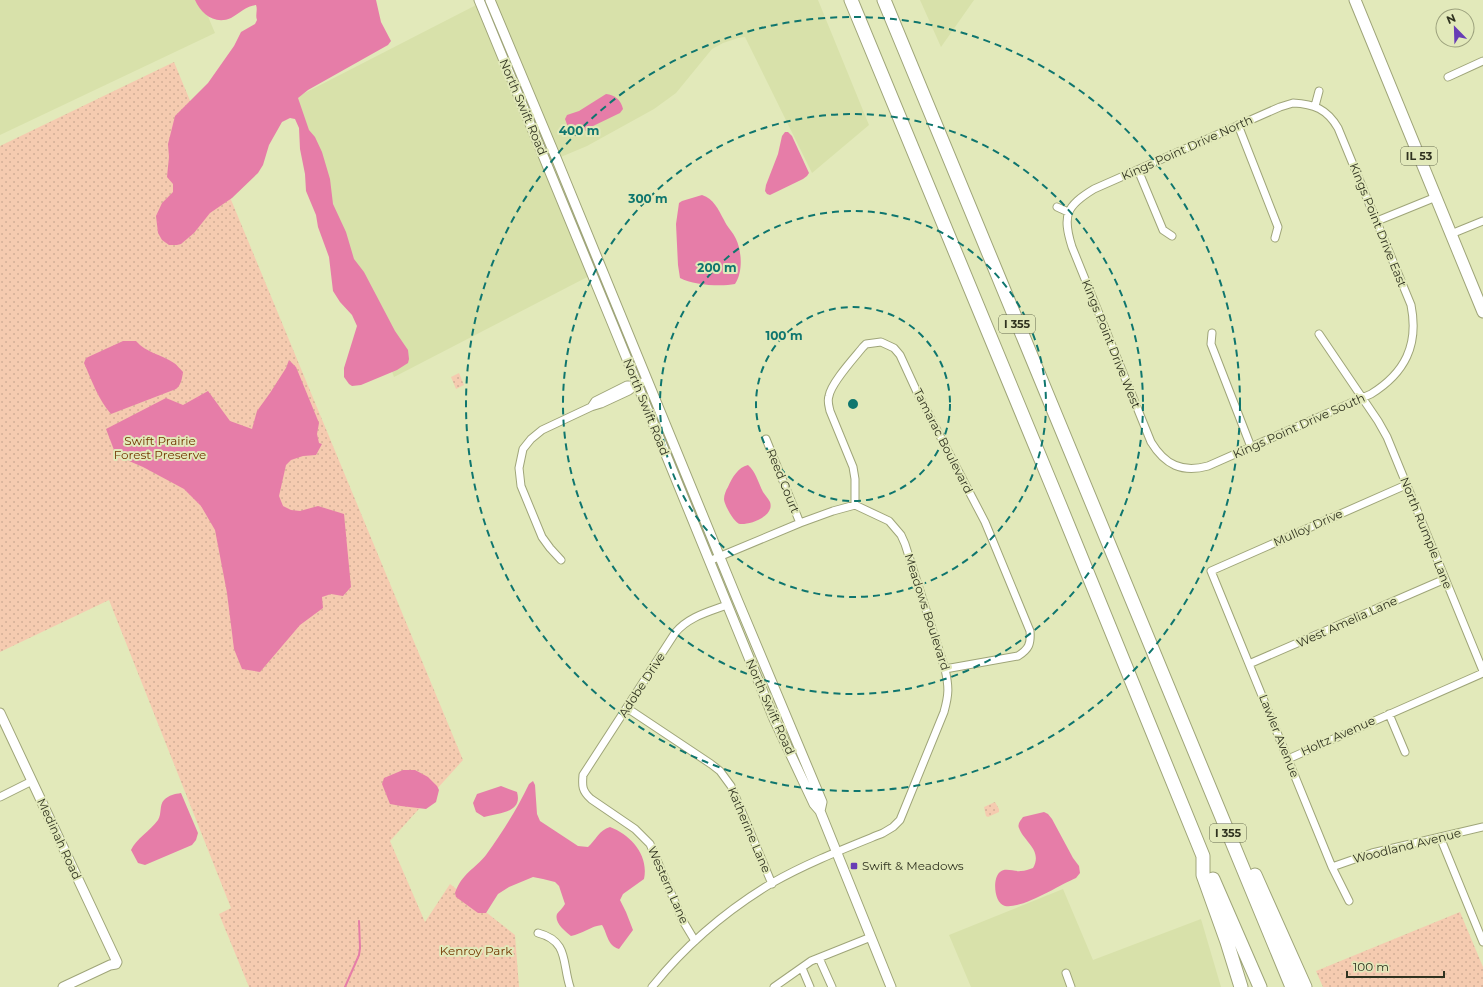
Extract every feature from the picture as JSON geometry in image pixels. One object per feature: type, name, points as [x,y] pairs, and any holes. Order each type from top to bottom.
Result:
[{"type":"highway","name":"I 355","points":[[851,0],[1203,856],[1260,987]]},
{"type":"highway","name":"I 355","points":[[884,0],[1292,987]]},
{"type":"highway","points":[[892,0],[922,92]]},
{"type":"highway","points":[[1164,678],[1182,713],[1305,987]]},
{"type":"highway","points":[[1203,856],[1203,875],[1227,942],[1241,987]]},
{"type":"main road","name":"IL 53","points":[[1355,0],[1483,312]]},
{"type":"street","name":"North Swift Road","points":[[478,0],[606,307],[774,719],[814,804],[820,811],[891,987]]},
{"type":"street","name":"North Swift Road","points":[[490,0],[822,802],[820,811]]},
{"type":"street","points":[[1448,77],[1483,61]]},
{"type":"street","points":[[1315,106],[1319,91]]},
{"type":"street","name":"Kings Point Drive North","points":[[1068,212],[1073,203],[1094,189],[1238,125],[1286,105],[1301,104],[1315,106]]},
{"type":"street","name":"Kings Point Drive East","points":[[1315,106],[1332,119],[1338,128],[1411,305],[1414,321],[1411,346]]},
{"type":"street","points":[[1238,125],[1278,227],[1275,238]]},
{"type":"street","points":[[1138,170],[1163,230],[1172,236]]},
{"type":"street","points":[[1377,222],[1436,197]]},
{"type":"street","points":[[1057,207],[1068,212]]},
{"type":"street","name":"Kings Point Drive West","points":[[1068,212],[1067,221],[1072,247],[1151,442],[1159,454],[1176,467]]},
{"type":"street","points":[[1451,234],[1483,221]]},
{"type":"street","points":[[1212,333],[1211,344],[1251,447]]},
{"type":"street","name":"North Rumple Lane","points":[[1319,334],[1363,398],[1387,437],[1483,672]]},
{"type":"street","name":"Tamarac Boulevard","points":[[855,505],[855,472],[830,411],[828,402],[829,394],[836,382],[863,347],[866,344],[880,342],[894,348],[900,355],[917,392],[985,522],[1030,632],[1031,642],[1025,652],[1018,656],[945,669]]},
{"type":"street","name":"Kings Point Drive South","points":[[1176,467],[1196,469],[1208,466],[1363,398],[1378,390],[1391,379],[1403,364],[1411,346]]},
{"type":"street","points":[[561,560],[542,537],[521,486],[519,465],[523,449],[536,434],[591,407],[629,391],[647,380]]},
{"type":"street","name":"Reed Court","points":[[766,439],[800,523]]},
{"type":"street","points":[[1171,474],[1176,467]]},
{"type":"street","name":"Mulloy Drive","points":[[1211,571],[1406,485]]},
{"type":"street","points":[[709,561],[800,523],[855,505]]},
{"type":"street","name":"Meadows Boulevard","points":[[652,987],[695,941],[728,913],[772,884],[797,870],[883,833],[893,827],[900,820],[947,701],[949,686],[945,669],[901,534],[889,521],[855,505]]},
{"type":"street","name":"Lawler Avenue","points":[[1211,571],[1332,867],[1349,901]]},
{"type":"street","name":"West Amelia Lane","points":[[1249,664],[1445,579]]},
{"type":"street","name":"Adobe Drive","points":[[582,789],[583,775],[675,633],[682,625],[695,617],[727,605]]},
{"type":"street","name":"Holtz Avenue","points":[[1288,759],[1483,672]]},
{"type":"street","name":"Katherine Lane","points":[[627,708],[712,764],[726,778],[731,786],[772,884]]},
{"type":"street","name":"Medinah Road","points":[[0,713],[117,962],[116,964],[110,965],[63,987]]},
{"type":"street","name":"Holtz Avenue","points":[[1389,714],[1406,752]]},
{"type":"street","points":[[0,797],[32,781]]},
{"type":"street","name":"Western Lane","points":[[582,789],[591,799],[635,829],[650,844],[683,921],[695,941]]},
{"type":"street","name":"Woodland Avenue","points":[[1332,867],[1372,853],[1483,827]]},
{"type":"street","points":[[1440,837],[1483,942]]},
{"type":"street","points":[[538,933],[549,936],[560,948],[565,959],[570,987]]},
{"type":"street","points":[[774,987],[811,961],[871,937]]},
{"type":"street","points":[[819,958],[832,987]]},
{"type":"street","points":[[802,968],[810,987]]},
{"type":"street","points":[[1066,973],[1071,987]]},
{"type":"shaded area","points":[[0,0],[201,0],[215,33],[0,135]]},
{"type":"shaded area","points":[[195,0],[376,0],[381,22],[391,41],[388,45],[308,90],[298,98],[309,130],[315,137],[322,152],[330,179],[333,204],[346,232],[354,259],[364,272],[395,331],[408,350],[408,363],[397,370],[361,385],[352,386],[344,377],[344,368],[357,326],[352,315],[340,302],[333,291],[329,257],[318,227],[316,215],[306,191],[305,174],[300,149],[299,128],[295,119],[290,118],[282,122],[269,145],[263,165],[258,173],[232,198],[210,213],[194,233],[181,244],[169,245],[162,240],[158,233],[156,216],[162,203],[173,192],[173,184],[167,177],[169,157],[168,144],[175,116],[208,83],[234,46],[241,32],[255,24],[257,20],[256,5],[246,8],[231,18],[219,20],[205,14]]},
{"type":"shaded area","points":[[491,0],[818,0],[869,125],[812,173],[745,37],[723,43],[712,49],[676,93],[654,109],[587,146],[556,159]]},
{"type":"shaded area","points":[[920,0],[974,0],[941,47]]},
{"type":"shaded area","points":[[484,1],[595,273],[394,377],[291,100]]},
{"type":"shaded area","points":[[606,94],[615,97],[619,101],[623,109],[620,113],[582,133],[575,134],[569,130],[565,119],[567,115],[579,111]]},
{"type":"shaded area","points":[[785,132],[788,132],[792,136],[809,173],[803,179],[770,195],[765,191],[766,185],[778,154],[782,136]]},
{"type":"shaded area","points":[[702,195],[710,199],[715,205],[735,236],[738,244],[741,262],[738,279],[735,284],[707,285],[680,278],[676,224],[679,203]]},
{"type":"shaded area","points":[[123,341],[136,341],[149,351],[174,363],[183,372],[183,375],[180,384],[176,389],[111,414],[99,396],[84,363],[86,358]]},
{"type":"shaded area","points":[[289,360],[296,367],[319,423],[317,434],[319,443],[322,444],[316,455],[303,456],[291,460],[286,465],[279,496],[283,506],[291,510],[300,511],[318,506],[344,514],[351,587],[343,596],[331,594],[322,597],[323,608],[300,625],[260,672],[242,669],[234,649],[227,593],[215,530],[201,506],[184,489],[129,461],[114,450],[106,429],[166,398],[183,405],[208,391],[230,421],[252,429],[257,411],[286,368]]},
{"type":"shaded area","points":[[748,465],[755,474],[763,492],[770,502],[771,507],[761,519],[750,523],[740,524],[730,513],[724,501],[724,497],[731,480],[736,473],[744,466]]},
{"type":"shaded area","points":[[403,770],[415,770],[428,777],[439,790],[436,802],[426,809],[390,804],[382,784],[384,778]]},
{"type":"shaded area","points":[[533,781],[535,785],[537,814],[540,821],[578,846],[588,847],[603,830],[610,827],[625,835],[637,847],[641,854],[645,870],[644,879],[623,894],[620,900],[633,930],[619,949],[612,945],[602,925],[571,936],[563,929],[556,917],[565,904],[559,886],[555,882],[533,877],[509,887],[498,894],[486,913],[478,913],[456,897],[455,893],[461,881],[486,855],[509,821],[529,784]]},
{"type":"shaded area","points":[[501,786],[517,792],[518,799],[513,808],[503,813],[484,817],[476,812],[473,803],[477,794]]},
{"type":"shaded area","points":[[181,793],[198,833],[196,840],[192,845],[145,865],[138,863],[131,850],[133,846],[158,820],[162,802],[174,794]]},
{"type":"shaded area","points":[[1044,812],[1052,819],[1073,858],[1079,866],[1080,873],[1076,878],[1041,896],[1021,904],[1005,906],[998,901],[996,896],[995,885],[997,875],[1005,870],[1022,871],[1033,868],[1036,856],[1032,846],[1021,833],[1018,825],[1023,817]]},
{"type":"shaded area","points":[[1063,889],[1093,960],[1201,919],[1221,987],[971,987],[949,935]]},
{"type":"green space","name":"Swift Prairie Forest Preserve","points":[[174,62],[463,760],[390,841],[425,922],[450,884],[515,935],[519,987],[249,987],[219,914],[231,908],[109,600],[0,652],[0,146]]},
{"type":"green space","points":[[459,373],[464,385],[456,389],[451,377]]},
{"type":"green space","points":[[995,802],[999,812],[988,817],[986,816],[984,807]]},
{"type":"green space","points":[[1460,912],[1483,967],[1483,987],[1323,987],[1316,971]]},
{"type":"waterway","points":[[345,987],[359,955],[359,921]]},
{"type":"place","name":"Swift & Meadows","points":[[854,866]]},
{"type":"park label","name":"Kenroy Park","points":[[476,951]]}]
